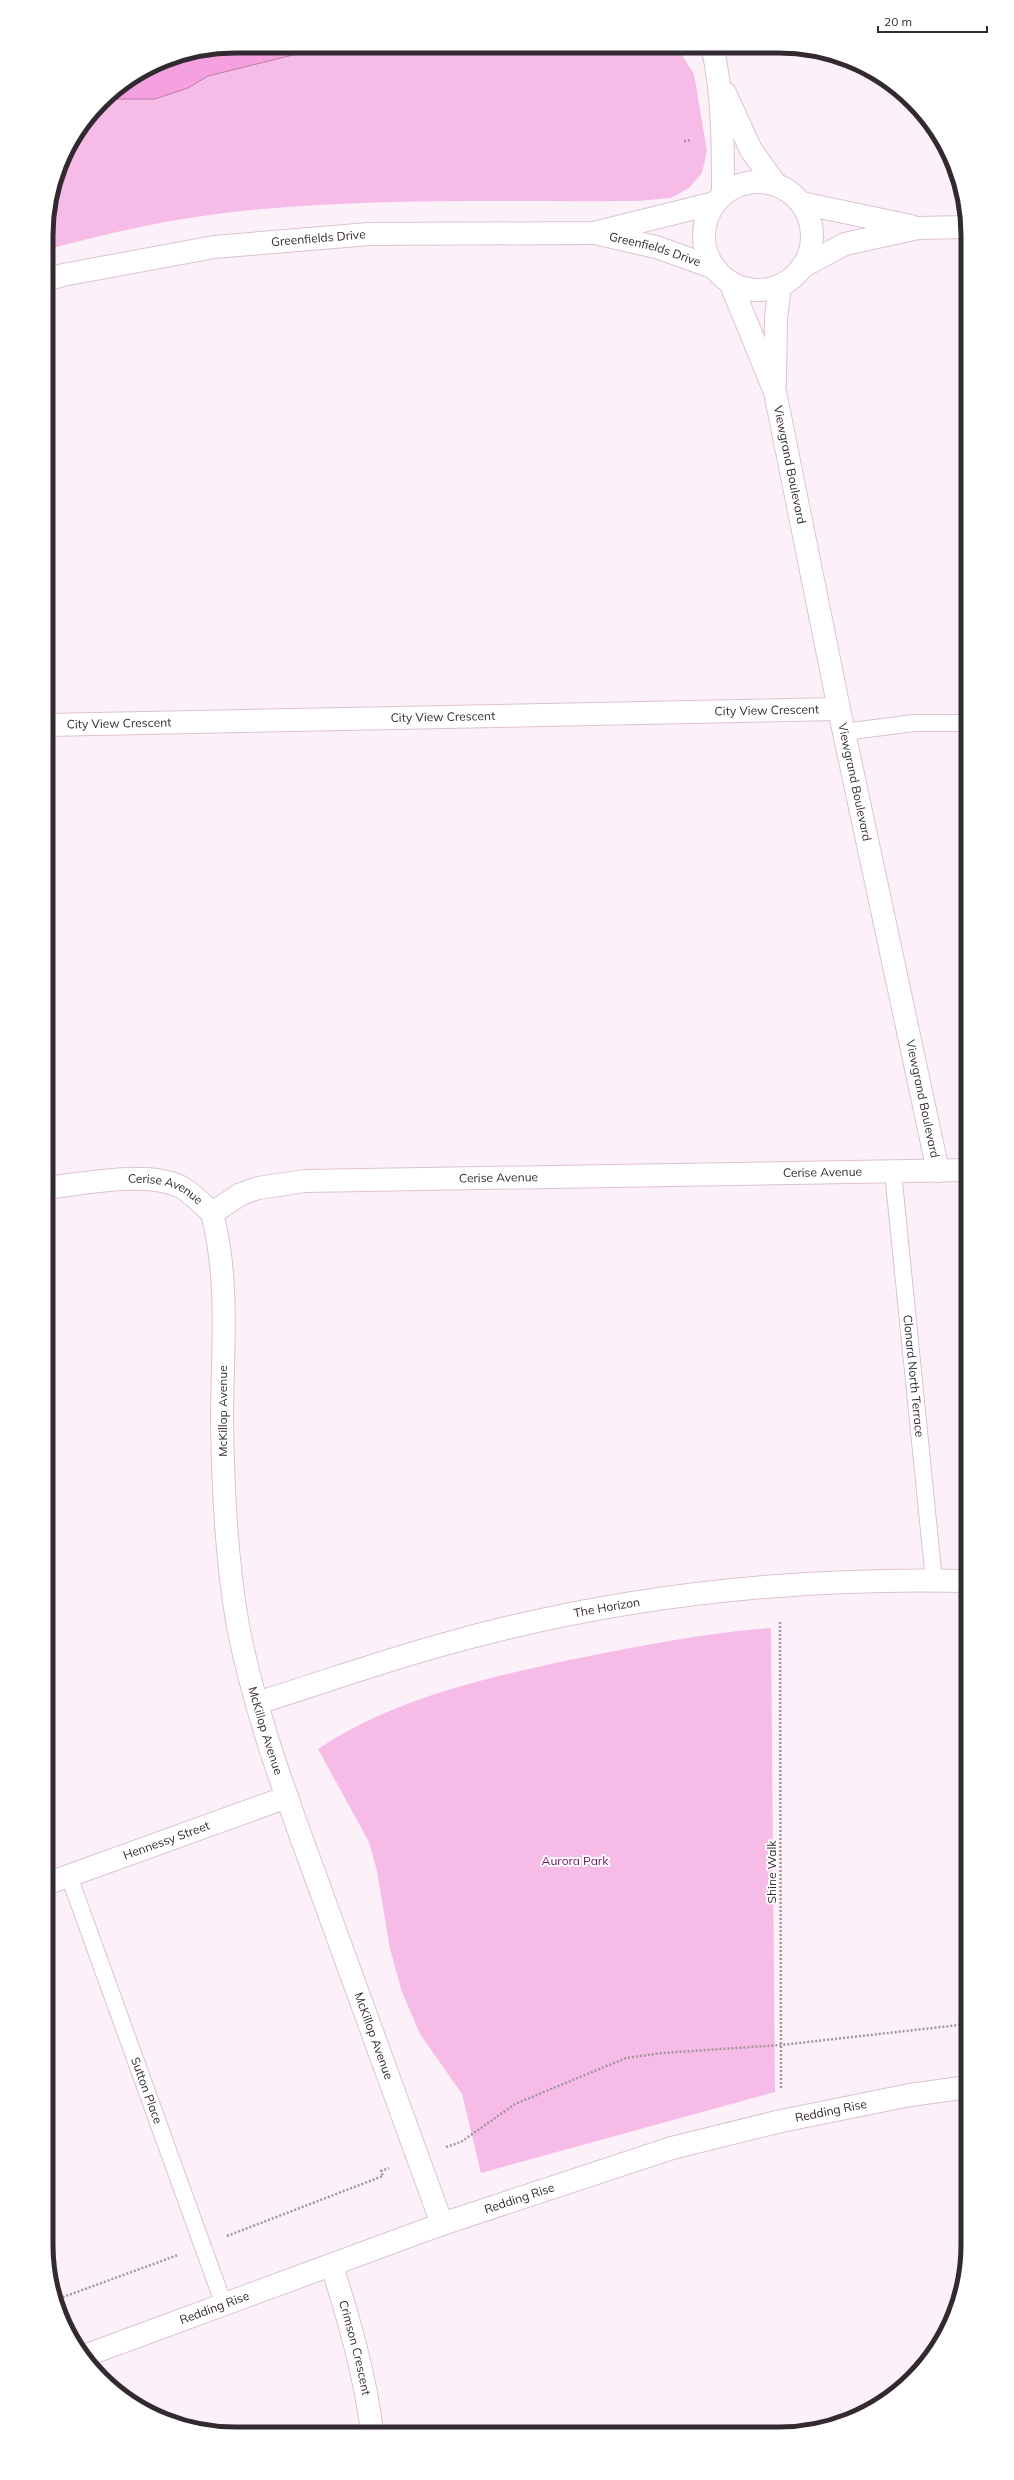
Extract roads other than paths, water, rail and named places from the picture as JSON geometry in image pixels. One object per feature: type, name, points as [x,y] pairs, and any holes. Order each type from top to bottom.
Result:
[{"type":"street","points":[[714,53],[719,82],[723,136],[719,198]]},
{"type":"street","points":[[719,82],[751,150],[775,183]]},
{"type":"street","points":[[751,182],[775,183],[790,191],[801,203],[810,218],[812,235],[810,252],[802,267],[792,278],[780,286],[755,290],[742,288],[723,275],[707,253],[704,236],[707,218],[719,198],[739,184],[751,182]]},
{"type":"street","name":"Greenfields Drive","points":[[594,233],[719,198]]},
{"type":"street","points":[[801,203],[918,228]]},
{"type":"street","points":[[802,267],[845,244],[918,228],[961,227]]},
{"type":"street","name":"Greenfields Drive","points":[[53,278],[222,246],[369,234],[594,233],[656,247],[723,275]]},
{"type":"street","name":"Viewgrand Boulevard","points":[[723,275],[775,392]]},
{"type":"street","name":"Viewgrand Boulevard","points":[[780,286],[776,318],[775,392],[839,709],[938,1171]]},
{"type":"street","name":"City View Crescent","points":[[53,725],[839,709]]},
{"type":"street","name":"Cerise Avenue","points":[[53,1187],[95,1181],[166,1182],[195,1197],[212,1213],[247,1192],[305,1181],[961,1170]]},
{"type":"street","name":"McKillop Avenue","points":[[212,1213],[224,1272],[222,1422],[224,1498],[238,1627],[257,1703],[287,1797],[442,2224]]},
{"type":"street","name":"The Horizon","points":[[257,1703],[438,1646],[523,1625],[598,1610],[759,1588],[839,1582],[961,1581]]},
{"type":"street","name":"Hennessy Street","points":[[53,1882],[287,1797]]},
{"type":"street","name":"Redding Rise","points":[[90,2354],[332,2266],[442,2224],[672,2148],[781,2121],[910,2095],[961,2088]]},
{"type":"street","name":"Crimson Crescent","points":[[332,2266],[348,2316],[368,2401],[371,2427]]},
{"type":"lane","points":[[844,732],[914,723],[961,722]]},
{"type":"lane","name":"Clonard North Terrace","points":[[894,1172],[934,1580]]},
{"type":"lane","name":"Sutton Place","points":[[69,1876],[224,2305]]},
{"type":"park label","name":"Aurora Park","points":[[575,1861]]}]
